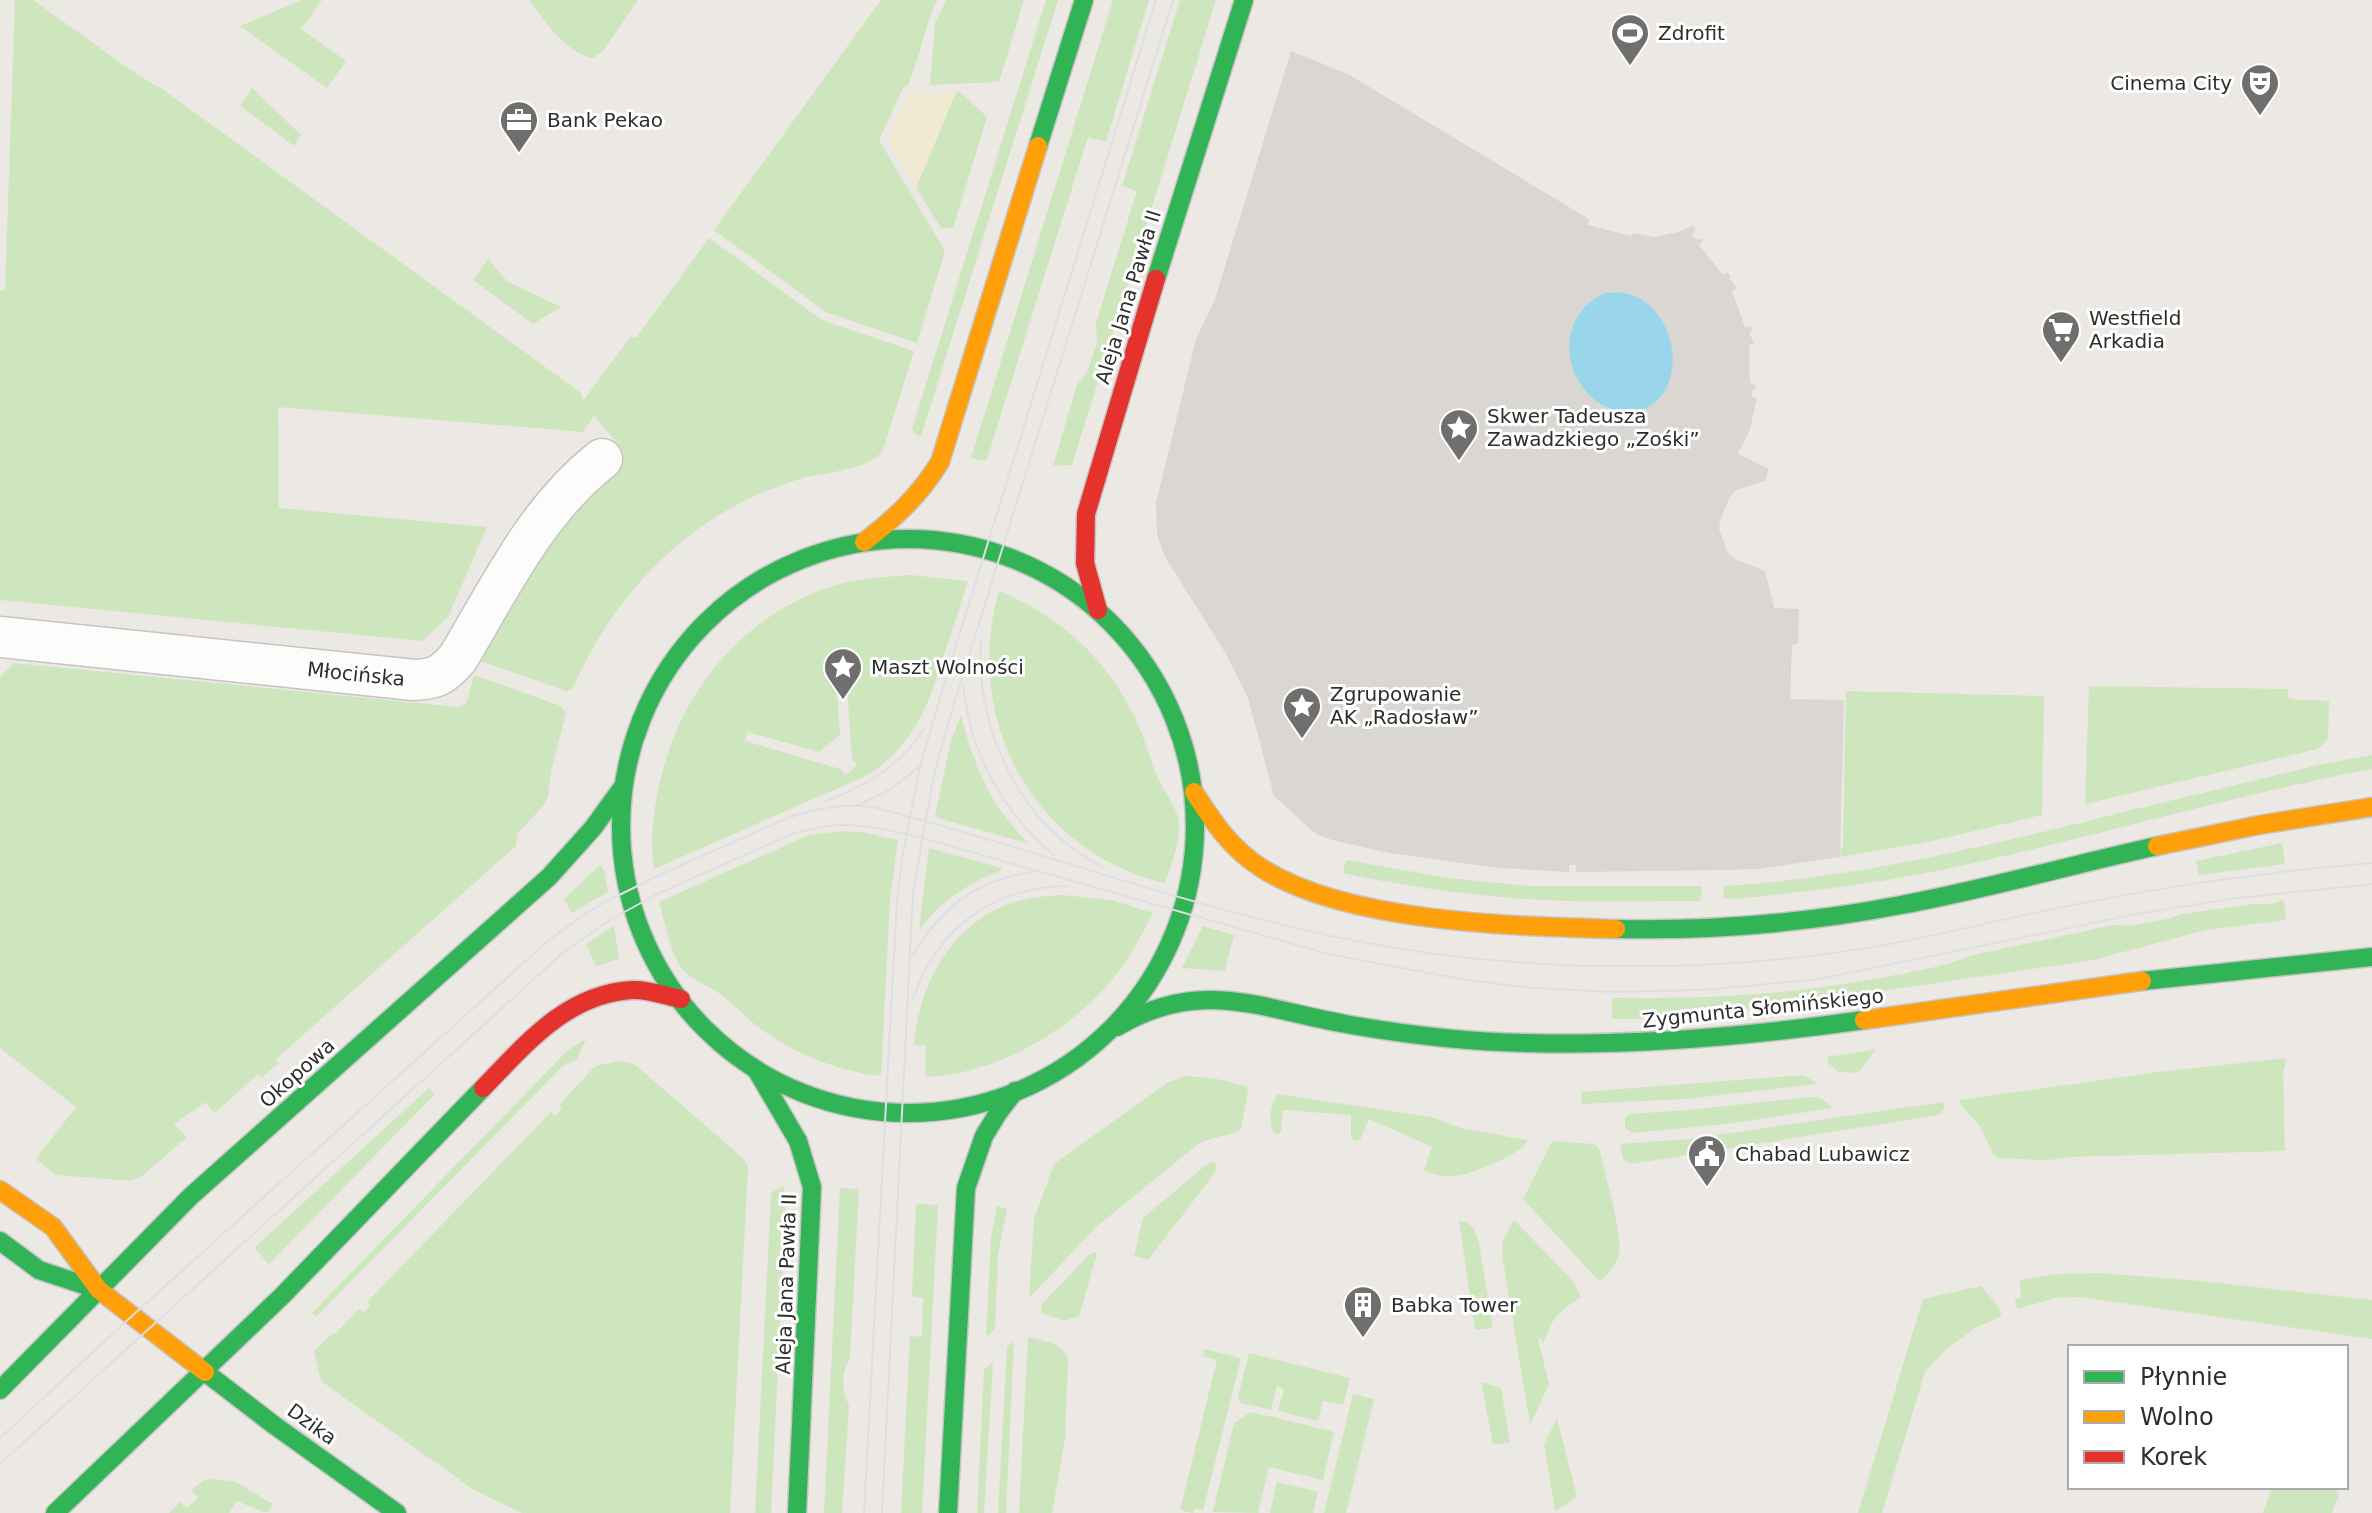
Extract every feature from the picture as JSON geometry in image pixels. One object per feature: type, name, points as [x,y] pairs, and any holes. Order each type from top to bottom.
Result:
[{"type":"main road","points":[[864,542],[910,506],[940,462],[1084,0]]},
{"type":"main road","name":"Aleja Jana Pawła II","points":[[1098,610],[1085,563],[1086,514],[1143,320],[1244,0]]},
{"type":"main road","points":[[913,539],[986,549],[1024,563],[1066,585],[1098,610],[1133,648],[1168,703],[1183,744],[1197,809],[1195,863],[1185,898],[1155,966],[1117,1027],[1065,1066],[1015,1091],[971,1107],[925,1114],[859,1111],[806,1096],[757,1071],[716,1038],[656,968],[640,934],[627,859],[622,788],[630,748],[644,709],[675,656],[702,625],[750,585],[786,565],[824,551],[864,542],[913,539]]},
{"type":"main road","name":"Okopowa","points":[[0,1390],[191,1196],[549,877],[584,840],[622,788]]},
{"type":"main road","points":[[1192,790],[1210,818],[1239,852],[1277,878],[1305,891],[1371,906],[1466,921],[1626,929],[1746,927],[1868,911],[2195,838],[2372,807]]},
{"type":"main road","name":"Zygmunta Słomińskiego","points":[[1117,1027],[1156,1007],[1203,999],[1229,1000],[1331,1021],[1441,1037],[1538,1044],[1640,1044],[1768,1033],[2165,977],[2372,957]]},
{"type":"main road","points":[[55,1513],[282,1296],[541,1028],[563,1013],[599,997],[633,990],[681,999]]},
{"type":"main road","name":"Aleja Jana Pawła II","points":[[757,1071],[800,1143],[812,1187],[797,1513]]},
{"type":"main road","points":[[948,1513],[966,1188],[981,1140],[1015,1091]]},
{"type":"main road","points":[[0,1190],[53,1227],[99,1290]]},
{"type":"main road","points":[[0,1241],[39,1270],[99,1290]]},
{"type":"main road","name":"Dzika","points":[[99,1290],[274,1425],[397,1513]]},
{"type":"street","name":"Młocińska","points":[[0,637],[429,680],[441,676],[458,658],[533,533],[557,501],[602,459]]},
{"type":"green space","points":[[15,0],[33,0],[165,91],[581,393],[583,401],[631,336],[636,338],[709,238],[822,320],[914,351],[883,450],[877,457],[857,466],[799,479],[764,492],[702,526],[650,571],[627,598],[606,626],[573,688],[566,691],[478,660],[538,553],[614,470],[618,444],[594,416],[583,432],[278,407],[279,508],[487,527],[448,617],[422,641],[0,600],[0,290],[5,290]]},
{"type":"green space","points":[[302,0],[322,0],[301,29],[346,61],[327,88],[240,26]]},
{"type":"green space","points":[[530,0],[638,0],[603,51],[593,58],[565,43]]},
{"type":"green space","points":[[881,0],[937,0],[907,87],[904,86],[879,140],[945,251],[917,343],[826,312],[714,230]]},
{"type":"green space","points":[[946,0],[1024,0],[999,82],[930,85],[935,24]]},
{"type":"green space","points":[[1046,0],[1058,0],[921,436],[916,435],[912,429]]},
{"type":"green space","points":[[1113,0],[1149,0],[1106,142],[1088,137],[987,459],[971,458]]},
{"type":"green space","points":[[1180,0],[1216,0],[1072,465],[1053,466],[1077,385],[1087,372],[1097,343],[1096,323],[1137,191],[1122,186]]},
{"type":"green space","points":[[252,88],[301,135],[294,146],[240,106]]},
{"type":"green space","points":[[956,92],[960,92],[987,117],[953,228],[941,228],[916,188]]},
{"type":"green space","points":[[488,259],[508,282],[561,307],[533,324],[473,280]]},
{"type":"green space","points":[[911,575],[968,581],[931,693],[917,724],[897,751],[868,775],[654,869],[654,812],[670,747],[683,717],[717,664],[764,621],[821,590],[865,579]],"holes":[[[845,660],[852,759],[857,765],[846,775],[840,769],[745,741],[748,732],[819,752],[840,735],[835,661]]]},
{"type":"green space","points":[[999,591],[1022,601],[1063,627],[1097,660],[1126,700],[1178,818],[1177,846],[1165,883],[1118,867],[1078,842],[1045,811],[1019,773],[1000,731],[991,686],[990,639]]},
{"type":"green space","points":[[14,663],[457,707],[466,704],[474,675],[561,706],[566,713],[548,796],[544,805],[517,834],[516,846],[276,1059],[279,1063],[262,1077],[258,1074],[216,1112],[206,1102],[174,1124],[187,1137],[142,1176],[132,1181],[56,1175],[36,1159],[76,1107],[0,1048],[0,677]]},
{"type":"green space","points":[[2089,686],[2287,689],[2289,699],[2329,701],[2328,739],[2318,749],[2085,804]]},
{"type":"green space","points":[[1846,691],[2044,696],[2042,815],[1923,843],[1840,857],[1843,847]]},
{"type":"green space","points":[[961,715],[985,784],[1004,815],[1029,844],[935,817],[950,744]]},
{"type":"green space","points":[[2372,755],[2372,769],[1973,863],[1848,886],[1723,898],[1724,886],[1857,871],[1945,854],[2318,765]]},
{"type":"green space","points":[[843,831],[898,840],[890,899],[881,1076],[832,1065],[800,1052],[757,1026],[720,994],[688,975],[673,951],[659,902],[809,835]]},
{"type":"green space","points":[[2282,843],[2285,864],[2199,875],[2196,861]]},
{"type":"green space","points":[[929,848],[1002,868],[956,894],[919,929]]},
{"type":"green space","points":[[1346,860],[1449,878],[1529,886],[1702,886],[1700,901],[1527,899],[1434,889],[1343,873]]},
{"type":"green space","points":[[600,865],[604,870],[608,892],[572,913],[564,899]]},
{"type":"green space","points":[[1062,895],[1111,900],[1153,913],[1111,981],[1073,1018],[1051,1034],[1027,1048],[977,1068],[925,1077],[926,1045],[914,1045],[917,1021],[932,976],[944,956],[975,922],[995,910],[1023,900]]},
{"type":"green space","points":[[2284,900],[2286,920],[2206,930],[2093,960],[1740,1010],[1612,1019],[1612,998],[1746,995],[1846,984],[1948,964],[1969,956],[2113,925],[2128,926],[2182,914]]},
{"type":"green space","points":[[614,926],[619,959],[596,966],[586,944]]},
{"type":"green space","points":[[1203,926],[1234,935],[1225,971],[1182,968]]},
{"type":"green space","points":[[586,1039],[577,1060],[564,1065],[316,1317],[312,1313],[568,1050]]},
{"type":"green space","points":[[1876,1049],[1858,1073],[1839,1072],[1828,1063],[1827,1057]]},
{"type":"green space","points":[[2287,1058],[2283,1074],[2285,1151],[2042,1160],[1998,1158],[1980,1126],[1959,1100],[2158,1072]]},
{"type":"green space","points":[[618,1061],[639,1068],[744,1159],[748,1167],[730,1513],[522,1513],[474,1490],[321,1381],[314,1351],[359,1309],[364,1312],[370,1305],[367,1302],[551,1112],[555,1116],[562,1109],[559,1105],[595,1066]]},
{"type":"green space","points":[[1804,1075],[1818,1084],[1685,1099],[1582,1104],[1581,1092]]},
{"type":"green space","points":[[1185,1076],[1213,1078],[1246,1086],[1248,1090],[1241,1129],[1197,1145],[1096,1227],[1029,1298],[1034,1219],[1054,1164],[1167,1083]]},
{"type":"green space","points":[[429,1088],[435,1094],[269,1264],[254,1248]]},
{"type":"green space","points":[[1278,1094],[1431,1117],[1464,1129],[1528,1140],[1516,1152],[1483,1168],[1443,1176],[1424,1170],[1432,1147],[1369,1119],[1360,1140],[1355,1141],[1351,1138],[1351,1115],[1283,1110],[1281,1132],[1277,1134],[1273,1132],[1271,1117],[1273,1102]]},
{"type":"green space","points":[[1821,1098],[1833,1108],[1727,1124],[1632,1133],[1625,1128],[1625,1118],[1630,1114]]},
{"type":"green space","points":[[1944,1102],[1944,1109],[1938,1115],[1631,1164],[1623,1159],[1620,1144],[1689,1139]]},
{"type":"green space","points":[[1552,1141],[1594,1144],[1599,1148],[1616,1217],[1619,1244],[1616,1260],[1602,1280],[1597,1279],[1523,1199]]},
{"type":"green space","points":[[1213,1162],[1217,1164],[1214,1174],[1148,1260],[1134,1256],[1143,1218]]},
{"type":"green space","points":[[783,1186],[786,1197],[771,1513],[755,1513],[771,1193]]},
{"type":"green space","points":[[840,1188],[859,1189],[850,1358],[843,1382],[849,1405],[842,1513],[824,1513]]},
{"type":"green space","points":[[916,1204],[938,1205],[922,1513],[901,1513],[910,1336],[922,1337],[923,1298],[912,1296]]},
{"type":"green space","points":[[997,1206],[1007,1209],[998,1255],[995,1329],[986,1337],[991,1238]]},
{"type":"green space","points":[[1514,1220],[1573,1281],[1581,1297],[1556,1316],[1543,1345],[1541,1338],[1538,1339],[1549,1384],[1530,1425],[1502,1254],[1503,1241]]},
{"type":"green space","points":[[1459,1221],[1468,1223],[1474,1229],[1479,1243],[1493,1328],[1475,1330]]},
{"type":"green space","points":[[1095,1252],[1097,1254],[1079,1316],[1064,1321],[1042,1313],[1041,1305]]},
{"type":"green space","points":[[2100,1273],[2372,1300],[2372,1339],[2080,1297],[2055,1298],[2017,1309],[2015,1298],[2021,1298],[2020,1280],[2059,1274]]},
{"type":"green space","points":[[1981,1286],[1998,1306],[2002,1316],[1975,1328],[1944,1351],[1925,1372],[1882,1513],[1858,1513],[1923,1299]]},
{"type":"green space","points":[[1028,1337],[1057,1345],[1068,1359],[1065,1439],[1052,1513],[1019,1513]]},
{"type":"green space","points":[[1014,1341],[1006,1513],[998,1513],[1007,1347]]},
{"type":"green space","points":[[1204,1349],[1241,1358],[1203,1510],[1195,1508],[1193,1513],[1180,1510],[1217,1360],[1203,1356]]},
{"type":"green space","points":[[1249,1353],[1350,1378],[1343,1405],[1323,1401],[1318,1421],[1278,1411],[1284,1389],[1277,1386],[1271,1410],[1241,1403],[1238,1397]]},
{"type":"green space","points":[[993,1362],[984,1513],[977,1513],[984,1370]]},
{"type":"green space","points":[[1481,1382],[1501,1388],[1510,1443],[1493,1444]]},
{"type":"green space","points":[[1353,1394],[1374,1399],[1346,1513],[1324,1513]]},
{"type":"green space","points":[[1251,1412],[1334,1432],[1323,1480],[1269,1467],[1258,1513],[1213,1512],[1234,1423]]},
{"type":"green space","points":[[1557,1418],[1577,1497],[1555,1511],[1544,1445]]},
{"type":"green space","points":[[204,1480],[236,1482],[273,1504],[268,1512],[237,1501],[229,1513],[169,1513],[180,1502],[187,1508],[198,1498],[191,1490]]},
{"type":"green space","points":[[1277,1482],[1318,1492],[1313,1513],[1270,1513]]},
{"type":"green space","points":[[2271,1489],[2338,1489],[2339,1495],[2332,1513],[2263,1513]]},
{"type":"sand","points":[[956,92],[916,188],[888,140],[909,94]]},
{"type":"shaded area","name":"Skwer Tadeusza Zawadzkiego „Zośki”","points":[[1291,51],[1348,74],[1589,219],[1588,225],[1631,236],[1633,233],[1655,237],[1692,226],[1696,229],[1692,235],[1703,241],[1699,245],[1723,275],[1727,272],[1731,276],[1729,278],[1737,288],[1732,291],[1745,327],[1751,326],[1752,331],[1749,332],[1754,344],[1749,345],[1750,383],[1755,384],[1756,389],[1752,390],[1752,397],[1757,398],[1750,429],[1738,454],[1769,469],[1765,481],[1736,490],[1730,497],[1719,529],[1728,553],[1765,571],[1774,608],[1799,609],[1798,644],[1792,645],[1790,699],[1844,700],[1840,857],[1758,869],[1576,872],[1576,865],[1569,865],[1569,872],[1499,868],[1389,853],[1332,840],[1316,834],[1274,796],[1248,698],[1226,654],[1165,557],[1157,535],[1156,503],[1196,339],[1215,299]]},
{"type":"water","points":[[1605,293],[1636,296],[1655,311],[1668,333],[1673,357],[1669,380],[1661,397],[1646,408],[1623,411],[1602,405],[1586,391],[1574,372],[1569,351],[1572,329],[1583,309]]},
{"type":"tram line","points":[[864,1513],[897,899],[903,852],[920,767],[942,691],[1156,0]]},
{"type":"tram line","points":[[882,1513],[913,892],[934,774],[1173,0]]},
{"type":"tram line","points":[[981,640],[981,674],[986,708],[1008,772],[1047,826],[1102,867]]},
{"type":"tram line","points":[[963,683],[972,733],[991,778],[1019,820],[1054,855]]},
{"type":"tram line","points":[[825,802],[881,773],[904,753],[925,727]]},
{"type":"tram line","points":[[856,806],[890,790],[920,766]]},
{"type":"tram line","points":[[788,818],[830,807],[873,807],[1273,923],[1421,952],[1559,965],[1724,964],[1831,953],[1911,940],[2155,890],[2263,874],[2372,863]]},
{"type":"tram line","points":[[0,1438],[549,940],[609,900],[799,813]]},
{"type":"tram line","points":[[785,837],[837,825],[886,830],[1328,954],[1461,979],[1521,987],[1610,992],[1703,990],[1819,979],[2137,914],[2230,899],[2372,884]]},
{"type":"tram line","points":[[0,1464],[565,951],[655,895],[794,833]]},
{"type":"tram line","points":[[911,958],[934,925],[961,900],[993,882],[1033,872]]},
{"type":"tram line","points":[[913,999],[937,951],[972,916],[1016,894],[1069,886]]},
{"type":"traffic: fast","points":[[1038,146],[1084,0]]},
{"type":"traffic: fast","points":[[1156,279],[1244,0]]},
{"type":"traffic: fast","points":[[908,539],[964,544],[1018,561],[1068,587],[1111,623],[1147,666],[1173,716],[1190,770],[1195,826],[1190,882],[1173,936],[1147,986],[1111,1029],[1068,1065],[1018,1091],[964,1108],[908,1113],[852,1108],[798,1091],[748,1065],[705,1029],[669,986],[643,936],[626,882],[621,826],[626,770],[643,716],[669,666],[705,623],[748,587],[798,561],[852,544],[908,539]]},
{"type":"traffic: fast","points":[[0,1390],[191,1196],[549,877],[593,828],[622,788]]},
{"type":"traffic: fast","points":[[1616,929],[1724,927],[1866,911],[1965,892],[2157,846]]},
{"type":"traffic: fast","points":[[2142,981],[2372,957]]},
{"type":"traffic: fast","points":[[1117,1027],[1148,1012],[1177,1003],[1205,1000],[1233,1001],[1351,1025],[1460,1040],[1568,1044],[1738,1035],[1864,1020]]},
{"type":"traffic: fast","points":[[757,1071],[798,1141],[812,1187],[797,1513]]},
{"type":"traffic: fast","points":[[55,1513],[282,1296],[483,1088]]},
{"type":"traffic: fast","points":[[948,1513],[966,1188],[984,1136],[1015,1091]]},
{"type":"traffic: fast","points":[[0,1241],[39,1270],[99,1290]]},
{"type":"traffic: fast","points":[[205,1372],[397,1513]]},
{"type":"traffic: slow","points":[[864,542],[906,506],[940,462],[1038,146]]},
{"type":"traffic: slow","points":[[1194,792],[1224,835],[1252,861],[1299,887],[1340,901],[1386,911],[1483,923],[1616,929]]},
{"type":"traffic: slow","points":[[2157,846],[2259,825],[2372,807]]},
{"type":"traffic: slow","points":[[1864,1020],[2142,981]]},
{"type":"traffic: slow","points":[[0,1190],[53,1227],[99,1290],[205,1372]]},
{"type":"traffic: jam","points":[[1098,610],[1085,563],[1086,514],[1156,279]]},
{"type":"traffic: jam","points":[[483,1088],[548,1024],[587,1001],[632,990],[681,999]]},
{"type":"place","name":"Zdrofit","points":[[1630,67]]},
{"type":"place","name":"Cinema City","points":[[2260,117]]},
{"type":"place","name":"Bank Pekao","points":[[519,154]]},
{"type":"place","name":"Westfield Arkadia","points":[[2061,364]]},
{"type":"place","name":"Skwer Tadeusza Zawadzkiego „Zośki”","points":[[1459,462]]},
{"type":"place","name":"Maszt Wolności","points":[[843,701]]},
{"type":"place","name":"Zgrupowanie AK „Radosław”","points":[[1302,740]]},
{"type":"place","name":"Chabad Lubawicz","points":[[1707,1188]]},
{"type":"place","name":"Babka Tower","points":[[1363,1339]]}]
